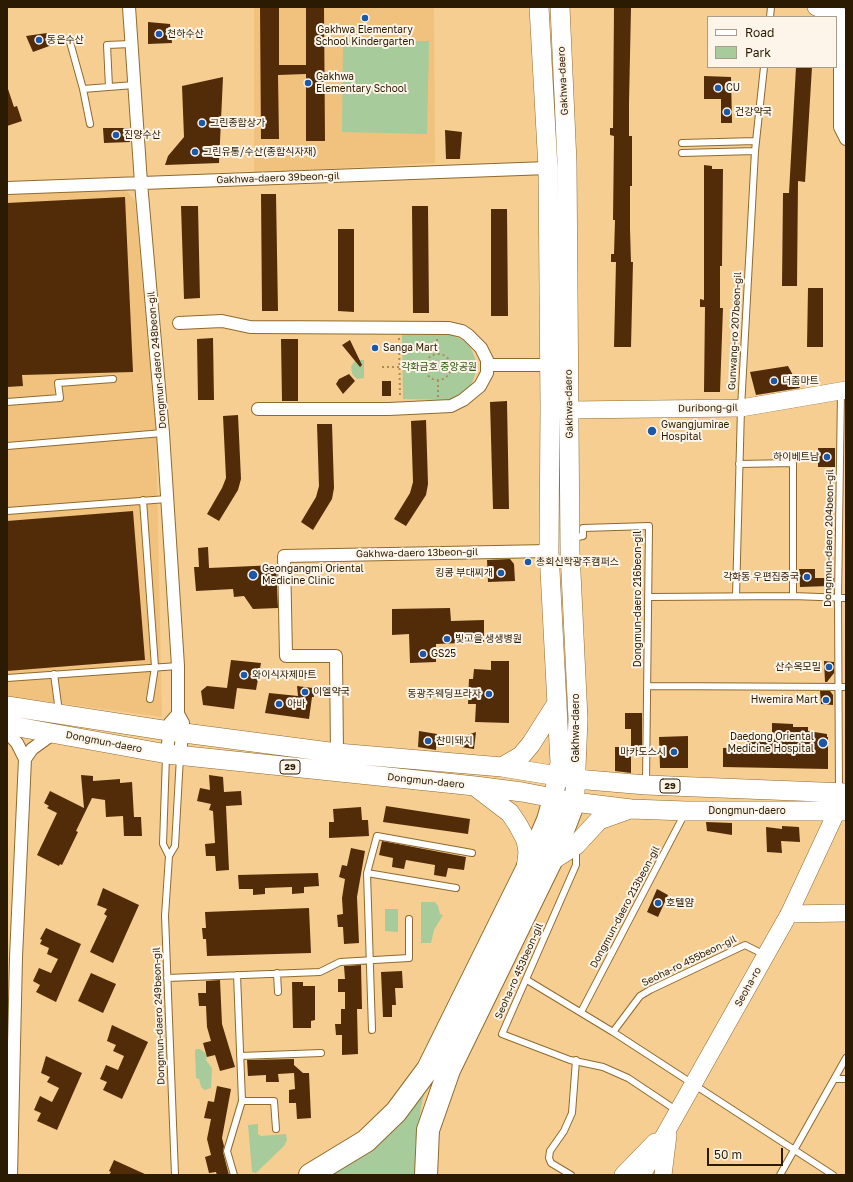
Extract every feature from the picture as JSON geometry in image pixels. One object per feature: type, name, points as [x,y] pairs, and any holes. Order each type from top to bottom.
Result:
[{"type":"highway","points":[[426,1175],[428,1130],[449,1070],[551,861],[564,800]]},
{"type":"highway","points":[[310,1175],[366,1141],[396,1112],[428,1069],[526,871],[548,820],[564,800]]},
{"type":"main road","name":"Gakhwa-daero","points":[[539,7],[559,365],[570,410],[570,538],[578,719],[576,779],[564,800]]},
{"type":"main road","name":"Gakhwa-daero","points":[[560,7],[567,163],[559,365],[549,551],[560,763],[557,777],[564,800]]},
{"type":"main road","points":[[816,7],[843,17]]},
{"type":"main road","name":"Duribong-gil","points":[[570,410],[741,408],[843,390]]},
{"type":"main road","points":[[502,767],[522,756],[557,703]]},
{"type":"main road","name":"Dongmun-daero","points":[[7,706],[175,732],[337,753],[502,767],[576,779],[842,802]]},
{"type":"main road","name":"Dongmun-daero","points":[[7,725],[173,755],[475,786],[522,792],[564,800],[631,808],[686,811],[842,802]]},
{"type":"main road","points":[[577,748],[585,761],[614,782]]},
{"type":"main road","points":[[475,786],[510,813],[518,825],[526,840],[528,852],[526,871]]},
{"type":"main road","name":"Seoha-ro","points":[[642,1175],[789,914],[842,802]]},
{"type":"main road","points":[[551,861],[576,845],[599,820],[614,813],[631,808]]},
{"type":"main road","points":[[789,914],[846,913]]},
{"type":"main road","points":[[622,1175],[668,1129]]},
{"type":"main road","points":[[663,1175],[666,1164],[668,1129]]},
{"type":"street","name":"Dongmun-daero 248beon-gil","points":[[129,7],[130,44],[141,182],[163,432],[178,666],[178,714],[182,723],[175,732],[173,755]]},
{"type":"street","points":[[843,17],[840,128],[846,139]]},
{"type":"street","name":"Gakhwa-daero 39beon-gil","points":[[7,188],[548,168]]},
{"type":"street","points":[[179,323],[222,321],[250,327],[437,328],[458,330],[468,335],[481,348],[487,360],[485,379],[472,394],[451,406],[438,408],[258,409]]},
{"type":"street","points":[[487,365],[559,365]]},
{"type":"street","name":"Gakhwa-daero 13beon-gil","points":[[337,753],[336,656],[286,656],[284,556],[549,551]]},
{"type":"street","points":[[7,732],[17,743],[25,759],[16,957],[11,1175]]},
{"type":"street","points":[[25,759],[32,749],[54,733]]},
{"type":"lane","points":[[70,42],[83,89],[90,124]]},
{"type":"lane","points":[[109,87],[107,45],[130,44]]},
{"type":"lane","name":"Gunwang-ro 207beon-gil","points":[[736,596],[741,408],[755,152],[764,68]]},
{"type":"lane","points":[[83,89],[134,86]]},
{"type":"lane","points":[[682,143],[756,141]]},
{"type":"lane","points":[[682,153],[755,152]]},
{"type":"lane","points":[[7,402],[60,398],[58,383],[113,379]]},
{"type":"lane","name":"Dongmun-daero 204beon-gil","points":[[842,802],[838,686],[838,598],[843,390]]},
{"type":"lane","points":[[7,446],[163,432]]},
{"type":"lane","points":[[739,464],[793,463],[793,596]]},
{"type":"lane","points":[[7,511],[167,499]]},
{"type":"lane","points":[[143,500],[155,667],[150,699]]},
{"type":"lane","name":"Dongmun-daero 216beon-gil","points":[[570,538],[583,536],[583,528],[649,526],[646,785]]},
{"type":"lane","points":[[649,597],[793,596],[846,598]]},
{"type":"lane","points":[[7,678],[178,666]]},
{"type":"lane","points":[[54,674],[59,714]]},
{"type":"lane","points":[[648,686],[846,687]]},
{"type":"lane","name":"Dongmun-daero 249beon-gil","points":[[169,856],[163,844],[163,800],[173,755]]},
{"type":"lane","name":"Dongmun-daero 249beon-gil","points":[[173,755],[174,846],[169,856],[165,916],[175,1175]]},
{"type":"lane","name":"Dongmun-daero 213beon-gil","points":[[581,1012],[686,811]]},
{"type":"lane","points":[[372,1030],[366,873],[377,836],[472,853]]},
{"type":"lane","name":"Seoha-ro 453beon-gil","points":[[576,845],[576,865],[527,980],[502,1034],[559,1056],[603,1067],[628,1078],[678,1111]]},
{"type":"lane","points":[[366,873],[456,888]]},
{"type":"lane","points":[[168,978],[320,972],[340,962],[409,958],[409,920]]},
{"type":"lane","name":"Seoha-ro 455beon-gil","points":[[613,1032],[640,996],[650,990],[745,945],[766,956]]},
{"type":"lane","points":[[277,973],[278,992]]},
{"type":"lane","points":[[234,1175],[227,1151],[242,1101],[237,975]]},
{"type":"lane","points":[[527,980],[613,1032],[833,1175]]},
{"type":"lane","points":[[240,1056],[321,1053]]},
{"type":"lane","points":[[780,1175],[846,1058]]},
{"type":"lane","points":[[572,1175],[551,1163],[549,1158],[550,1151],[567,1127],[572,1113],[576,1060]]},
{"type":"lane","points":[[835,1079],[846,1079]]},
{"type":"lane","points":[[242,1101],[274,1101],[276,1129]]},
{"type":"path","points":[[398,328],[400,408]]},
{"type":"path","points":[[437,328],[438,354]]},
{"type":"path","points":[[438,354],[445,356],[451,366],[448,376],[438,380],[428,375],[425,367],[428,358],[438,354]]},
{"type":"path","points":[[382,367],[425,367]]},
{"type":"path","points":[[438,380],[438,408]]},
{"type":"shaded area","points":[[254,7],[434,7],[435,163],[254,173]]},
{"type":"shaded area","points":[[125,189],[135,201],[156,429],[162,717],[7,696],[7,195]]},
{"type":"green space","points":[[343,40],[429,41],[427,134],[342,132]]},
{"type":"green space","name":"각화금호 중앙공원","points":[[450,334],[465,341],[475,358],[475,375],[470,388],[467,392],[450,400],[403,399],[402,335]]},
{"type":"green space","points":[[356,360],[364,360],[364,378],[357,379],[352,374],[351,366]]},
{"type":"green space","points":[[421,902],[435,902],[438,906],[440,914],[443,915],[434,930],[431,943],[421,943]]},
{"type":"green space","points":[[385,909],[398,909],[398,932],[385,931]]},
{"type":"green space","points":[[196,1049],[200,1049],[206,1054],[206,1060],[212,1068],[211,1088],[205,1090],[201,1087],[199,1079],[196,1078]]},
{"type":"green space","points":[[428,1079],[422,1102],[415,1146],[416,1175],[324,1175]]},
{"type":"green space","points":[[258,1124],[258,1134],[261,1136],[286,1134],[287,1140],[284,1146],[256,1173],[252,1172],[248,1125]]},
{"type":"building","points":[[260,7],[279,7],[279,65],[306,65],[306,7],[324,7],[325,141],[306,141],[306,74],[278,75],[279,139],[261,139]]},
{"type":"building","points":[[614,7],[631,8],[629,136],[632,136],[630,229],[631,262],[633,262],[631,347],[614,347],[616,262],[611,262],[611,254],[614,254],[615,220],[613,220],[614,136],[610,135],[610,128],[613,128]]},
{"type":"building","name":"천하수산","points":[[148,22],[170,24],[172,43],[148,44]]},
{"type":"building","name":"동은수산","points":[[47,33],[52,45],[33,52],[26,36]]},
{"type":"building","points":[[796,68],[812,68],[805,182],[798,181],[797,286],[782,286],[783,193],[789,193]]},
{"type":"building","name":"CU","points":[[704,76],[731,77],[732,123],[721,123],[721,99],[704,99]]},
{"type":"building","name":"그린종합상가","points":[[223,77],[219,163],[165,165],[168,156],[184,137],[182,86]]},
{"type":"building","points":[[8,89],[14,107],[17,106],[22,121],[7,126]]},
{"type":"building","name":"진양수산","points":[[103,128],[129,128],[130,142],[104,143]]},
{"type":"building","points":[[445,130],[462,132],[460,159],[446,159]]},
{"type":"building","points":[[704,165],[712,166],[712,169],[723,169],[720,308],[723,308],[720,392],[704,392],[705,307],[700,307],[700,299],[704,300]]},
{"type":"building","points":[[261,194],[276,194],[278,311],[262,311]]},
{"type":"building","points":[[125,197],[133,372],[22,375],[23,386],[7,387],[7,203]]},
{"type":"building","points":[[181,206],[198,206],[200,298],[184,299]]},
{"type":"building","points":[[412,206],[428,206],[429,313],[413,313]]},
{"type":"building","points":[[491,209],[507,209],[508,316],[491,316]]},
{"type":"building","points":[[338,229],[354,229],[354,312],[338,311]]},
{"type":"building","points":[[808,288],[823,288],[823,347],[807,347]]},
{"type":"building","points":[[213,338],[214,400],[198,400],[197,339]]},
{"type":"building","points":[[281,339],[298,339],[298,401],[282,401]]},
{"type":"building","points":[[350,340],[362,365],[360,367],[342,345]]},
{"type":"building","name":"더줌마트","points":[[788,366],[800,388],[756,395],[750,372]]},
{"type":"building","points":[[349,374],[355,381],[343,394],[336,384],[339,379]]},
{"type":"building","points":[[382,381],[391,381],[391,396],[382,396]]},
{"type":"building","points":[[507,401],[509,509],[493,509],[490,402]]},
{"type":"building","points":[[238,415],[241,479],[238,490],[219,521],[207,514],[226,478],[223,416]]},
{"type":"building","points":[[426,420],[428,484],[426,495],[406,526],[394,519],[410,493],[413,482],[411,421]]},
{"type":"building","points":[[317,424],[332,424],[334,488],[332,499],[313,530],[301,522],[316,497],[319,486]]},
{"type":"building","name":"하이베트남","points":[[818,448],[835,448],[835,467],[818,467]]},
{"type":"building","points":[[133,511],[145,660],[7,671],[7,521]]},
{"type":"building","points":[[208,547],[209,568],[276,565],[278,608],[253,609],[244,596],[234,597],[233,589],[196,591],[194,567],[199,567],[198,548]]},
{"type":"building","name":"킹콩 부대찌개","points":[[510,559],[514,564],[515,581],[488,582],[487,560]]},
{"type":"building","name":"각화동 우편집중국","points":[[799,569],[815,569],[815,578],[834,578],[834,582],[830,586],[800,587]]},
{"type":"building","name":"빛고을 생생병원","points":[[450,608],[451,621],[484,620],[484,642],[436,644],[436,662],[410,663],[409,634],[392,635],[392,609]]},
{"type":"building","name":"와이식자제마트","points":[[231,660],[261,663],[256,690],[237,688],[234,709],[203,705],[201,691],[207,686],[227,688]]},
{"type":"building","name":"동광주웨딩프라자","points":[[491,661],[509,661],[509,723],[475,722],[476,704],[468,704],[469,679],[473,679],[474,669],[491,670]]},
{"type":"building","name":"산수옥모밀","points":[[824,661],[834,662],[834,673],[827,682],[825,682]]},
{"type":"building","points":[[297,686],[313,688],[314,697],[312,697],[309,719],[265,713],[269,693],[298,696]]},
{"type":"building","points":[[820,691],[830,691],[833,695],[833,705],[821,704]]},
{"type":"building","points":[[625,713],[642,713],[642,753],[631,753],[631,729],[625,729]]},
{"type":"building","points":[[772,723],[793,724],[793,727],[808,727],[808,731],[827,734],[828,769],[723,767],[723,748],[747,747],[747,734],[772,735]]},
{"type":"building","name":"찬미돼지","points":[[419,731],[437,734],[436,750],[418,747]]},
{"type":"building","points":[[476,732],[474,749],[461,747],[462,737]]},
{"type":"building","name":"마카도스시","points":[[688,736],[688,768],[660,768],[659,737]]},
{"type":"building","points":[[615,747],[631,747],[631,773],[615,771]]},
{"type":"building","points":[[81,775],[93,776],[93,781],[120,779],[120,783],[132,782],[134,817],[141,817],[142,836],[124,836],[123,816],[106,817],[105,800],[92,798],[62,865],[60,864],[59,866],[37,855],[57,813],[47,808],[49,806],[44,803],[50,791],[84,808]]},
{"type":"building","points":[[209,775],[223,777],[224,792],[241,791],[242,805],[226,806],[229,870],[216,871],[215,856],[206,856],[205,844],[215,843],[213,811],[209,810],[211,804],[197,801],[200,788],[210,790]]},
{"type":"building","points":[[386,806],[470,819],[468,834],[383,822]]},
{"type":"building","points":[[361,807],[362,820],[368,820],[369,836],[329,838],[329,822],[334,822],[333,809]]},
{"type":"building","points":[[706,822],[732,823],[732,835],[707,831]]},
{"type":"building","points":[[782,826],[799,827],[800,842],[781,841],[782,853],[767,852],[766,827],[782,829]]},
{"type":"building","points":[[382,841],[466,857],[464,870],[448,868],[446,877],[434,875],[435,865],[406,860],[404,869],[392,867],[393,858],[379,855]]},
{"type":"building","points":[[351,848],[365,851],[357,897],[359,943],[344,944],[343,927],[338,927],[337,915],[343,914],[342,898],[345,879],[339,877],[342,865],[347,866]]},
{"type":"building","points":[[318,873],[319,886],[304,887],[304,893],[292,894],[292,887],[265,888],[265,894],[253,895],[253,889],[239,889],[238,875]]},
{"type":"building","points":[[103,888],[139,905],[113,963],[90,952],[107,916],[104,914],[107,909],[97,905]]},
{"type":"building","name":"호텔얌","points":[[657,889],[668,895],[658,917],[647,912]]},
{"type":"building","points":[[309,908],[311,953],[207,956],[206,939],[203,939],[202,928],[206,928],[205,912]]},
{"type":"building","points":[[46,928],[81,944],[56,1002],[36,992],[40,985],[33,981],[39,968],[51,973],[58,959],[47,954],[49,948],[40,944],[42,940],[40,939]]},
{"type":"building","points":[[361,965],[362,1009],[357,1009],[358,1054],[342,1055],[342,1035],[336,1035],[335,1024],[341,1024],[341,1009],[345,1009],[345,992],[338,992],[338,979],[345,979],[344,966]]},
{"type":"building","points":[[402,971],[403,988],[395,988],[396,1005],[392,1005],[392,1017],[383,1017],[381,972]]},
{"type":"building","points":[[91,973],[116,984],[103,1013],[78,1001]]},
{"type":"building","points":[[220,980],[222,1024],[235,1067],[220,1071],[215,1055],[207,1057],[203,1043],[211,1041],[207,1027],[206,1006],[199,1006],[198,993],[206,993],[206,981]]},
{"type":"building","points":[[292,982],[303,982],[303,986],[315,986],[315,1020],[311,1021],[311,1028],[293,1028]]},
{"type":"building","points":[[112,1025],[148,1042],[122,1099],[103,1090],[107,1082],[100,1079],[106,1065],[118,1070],[124,1056],[113,1051],[116,1045],[107,1041]]},
{"type":"building","points":[[46,1056],[82,1073],[57,1130],[37,1121],[41,1113],[34,1110],[40,1096],[52,1102],[59,1088],[47,1082],[50,1077],[41,1073]]},
{"type":"building","points":[[294,1059],[294,1065],[303,1073],[309,1073],[311,1118],[297,1119],[296,1103],[289,1103],[289,1090],[295,1089],[294,1073],[278,1074],[279,1082],[266,1082],[266,1075],[248,1076],[247,1060]]},
{"type":"building","points":[[217,1086],[231,1089],[222,1138],[224,1146],[223,1152],[229,1175],[217,1175],[216,1172],[209,1173],[205,1157],[211,1155],[207,1139],[211,1119],[204,1118],[208,1101],[214,1102]]},
{"type":"building","points":[[114,1160],[147,1175],[109,1175],[111,1172],[109,1171]]},
{"type":"place","name":"Gakhwa Elementary School Kindergarten","points":[[365,18]]},
{"type":"place","name":"천하수산","points":[[159,34]]},
{"type":"place","name":"동은수산","points":[[39,40]]},
{"type":"place","name":"Gakhwa Elementary School","points":[[308,83]]},
{"type":"place","name":"CU","points":[[718,88]]},
{"type":"place","name":"건강약국","points":[[727,112]]},
{"type":"place","name":"그린종합상가","points":[[202,123]]},
{"type":"place","name":"진양수산","points":[[116,135]]},
{"type":"place","name":"그린유통/수산(종합식자재)","points":[[195,152]]},
{"type":"place","name":"Sanga Mart","points":[[375,348]]},
{"type":"place","name":"더줌마트","points":[[774,381]]},
{"type":"place","name":"Gwangjumirae Hospital","points":[[652,431]]},
{"type":"place","name":"하이베트남","points":[[827,457]]},
{"type":"place","name":"총회신학광주캠퍼스","points":[[528,562]]},
{"type":"place","name":"킹콩 부대찌개","points":[[501,573]]},
{"type":"place","name":"Geongangmi Oriental Medicine Clinic","points":[[253,575]]},
{"type":"place","name":"각화동 우편집중국","points":[[807,577]]},
{"type":"place","name":"빛고을 생생병원","points":[[447,639]]},
{"type":"place","name":"GS25","points":[[423,654]]},
{"type":"place","name":"산수옥모밀","points":[[829,667]]},
{"type":"place","name":"와이식자제마트","points":[[244,675]]},
{"type":"place","name":"이엘약국","points":[[305,692]]},
{"type":"place","name":"동광주웨딩프라자","points":[[489,694]]},
{"type":"place","name":"Hwemira Mart","points":[[826,700]]},
{"type":"place","name":"아바","points":[[279,704]]},
{"type":"place","name":"찬미돼지","points":[[428,741]]},
{"type":"place","name":"Daedong Oriental Medicine Hospital","points":[[823,743]]},
{"type":"place","name":"마카도스시","points":[[674,752]]},
{"type":"place","name":"호텔얌","points":[[658,903]]}]
